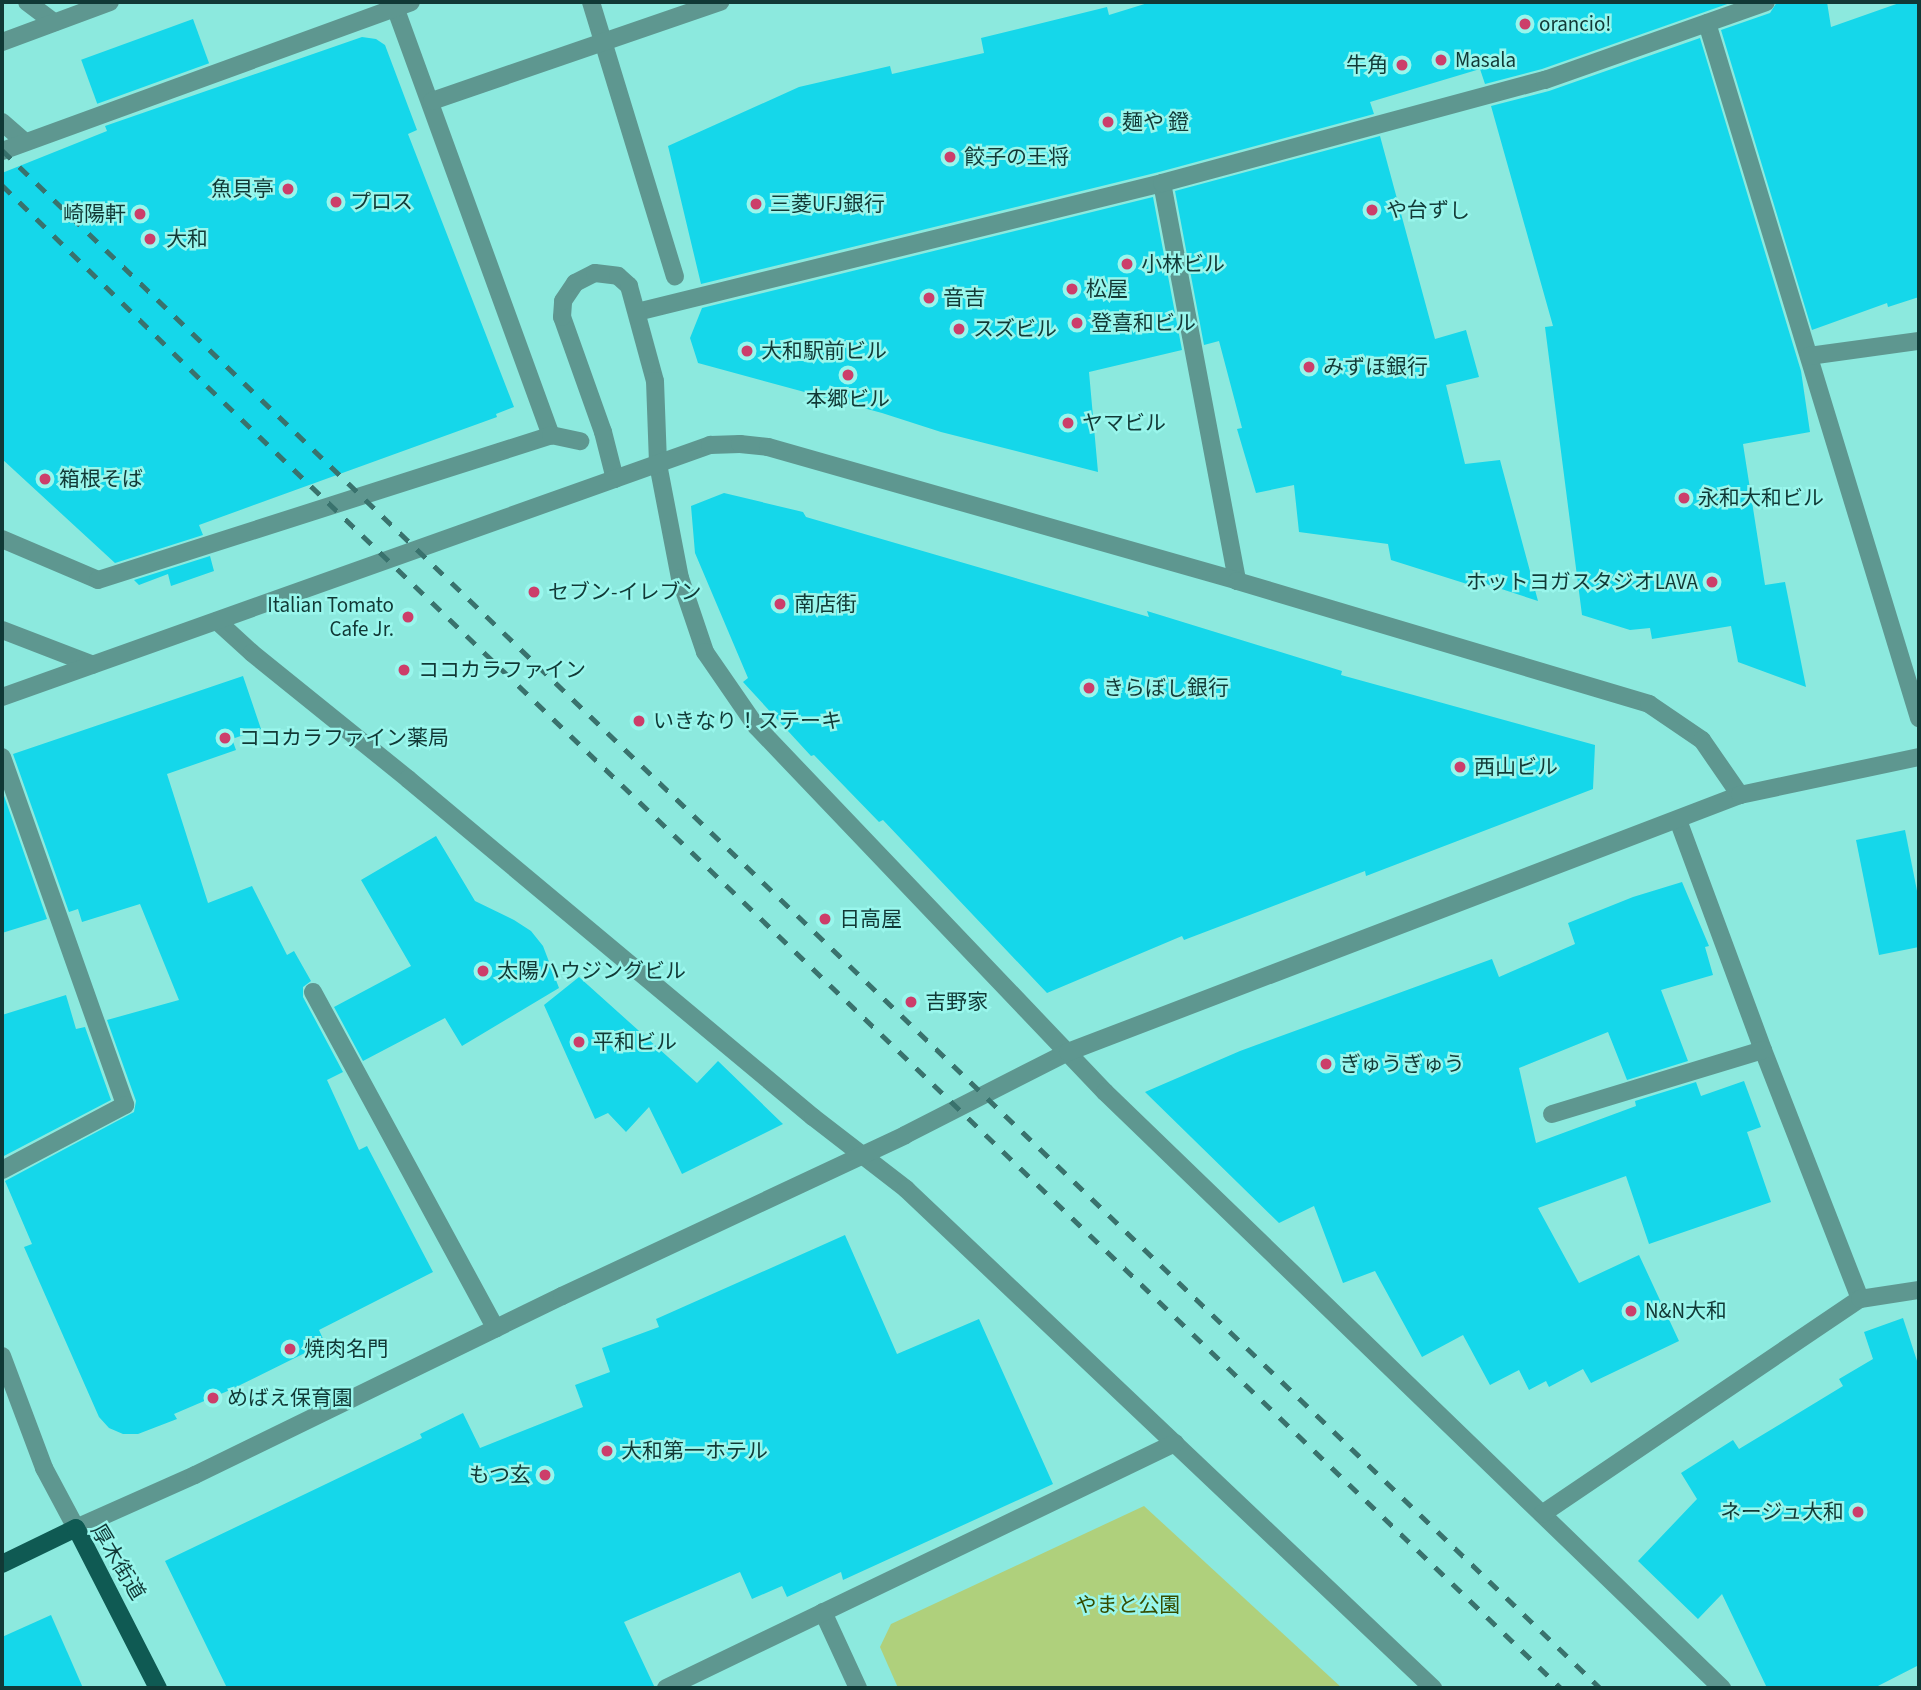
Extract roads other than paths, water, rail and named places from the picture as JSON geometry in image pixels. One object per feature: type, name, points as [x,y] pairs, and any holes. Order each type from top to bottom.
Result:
[{"type":"main road","name":"厚木街道","points":[[2,1564],[76,1528],[159,1688]]},
{"type":"street","points":[[27,2],[54,22]]},
{"type":"street","points":[[2,42],[110,2]]},
{"type":"street","points":[[592,2],[675,276]]},
{"type":"street","points":[[432,101],[606,44],[720,2]]},
{"type":"street","points":[[637,312],[1162,183],[1545,80],[1766,2]]},
{"type":"street","points":[[2,151],[403,4],[432,101],[551,435]]},
{"type":"street","points":[[1707,23],[1919,718]]},
{"type":"street","points":[[2,122],[24,142]]},
{"type":"street","points":[[1162,183],[1237,581]]},
{"type":"street","points":[[615,479],[603,432],[562,317],[563,301],[575,284],[595,273],[618,276],[629,286],[655,381],[658,464],[680,578],[705,652],[756,726],[1105,1092],[1722,1688]]},
{"type":"street","points":[[1809,356],[1919,341]]},
{"type":"street","points":[[2,539],[98,579],[551,435],[580,441]]},
{"type":"street","points":[[2,697],[710,445],[740,444],[768,447],[1237,581],[1649,704],[1702,740],[1740,795]]},
{"type":"street","points":[[217,621],[813,1117],[906,1189],[1433,1688]]},
{"type":"street","points":[[2,630],[93,665]]},
{"type":"street","points":[[2,757],[125,1105],[2,1170]]},
{"type":"street","points":[[2,1356],[44,1468],[76,1528],[195,1475],[863,1155],[1068,1052],[1740,795],[1919,757]]},
{"type":"street","points":[[1678,820],[1763,1050],[1860,1299]]},
{"type":"street","points":[[313,992],[496,1329]]},
{"type":"street","points":[[1552,1114],[1763,1050]]},
{"type":"street","points":[[1542,1514],[1860,1299],[1919,1290]]},
{"type":"street","points":[[666,1688],[1175,1443]]},
{"type":"street","points":[[823,1612],[858,1688]]},
{"type":"railway","points":[[2,150],[1600,1688]]},
{"type":"railway","points":[[2,185],[207,386],[1561,1688]]},
{"type":"place","name":"orancio!","points":[[1525,24]]},
{"type":"place","name":"Masala","points":[[1441,60]]},
{"type":"place","name":"牛角","points":[[1402,65]]},
{"type":"place","name":"麺や 鐙","points":[[1108,122]]},
{"type":"place","name":"餃子の王将","points":[[950,157]]},
{"type":"place","name":"魚貝亭","points":[[288,189]]},
{"type":"place","name":"プロス","points":[[336,202]]},
{"type":"place","name":"三菱UFJ銀行","points":[[756,204]]},
{"type":"place","name":"や台ずし","points":[[1372,210]]},
{"type":"place","name":"崎陽軒","points":[[140,214]]},
{"type":"place","name":"大和","points":[[150,239]]},
{"type":"place","name":"小林ビル","points":[[1127,264]]},
{"type":"place","name":"松屋","points":[[1072,289]]},
{"type":"place","name":"音吉","points":[[929,298]]},
{"type":"place","name":"登喜和ビル","points":[[1077,323]]},
{"type":"place","name":"スズビル","points":[[959,329]]},
{"type":"place","name":"大和駅前ビル","points":[[747,351]]},
{"type":"place","name":"みずほ銀行","points":[[1309,367]]},
{"type":"place","name":"本郷ビル","points":[[848,375]]},
{"type":"place","name":"ヤマビル","points":[[1068,423]]},
{"type":"place","name":"箱根そば","points":[[45,479]]},
{"type":"place","name":"永和大和ビル","points":[[1684,498]]},
{"type":"place","name":"ホットヨガスタジオLAVA","points":[[1712,582]]},
{"type":"place","name":"セブン-イレブン","points":[[534,592]]},
{"type":"place","name":"南店街","points":[[780,604]]},
{"type":"place","name":"Italian Tomato Cafe Jr.","points":[[408,617]]},
{"type":"place","name":"ココカラファイン","points":[[404,670]]},
{"type":"place","name":"きらぼし銀行","points":[[1089,688]]},
{"type":"place","name":"いきなり！ステーキ","points":[[639,721]]},
{"type":"place","name":"ココカラファイン薬局","points":[[225,738]]},
{"type":"place","name":"西山ビル","points":[[1460,767]]},
{"type":"place","name":"日高屋","points":[[825,919]]},
{"type":"place","name":"太陽ハウジングビル","points":[[483,971]]},
{"type":"place","name":"吉野家","points":[[911,1002]]},
{"type":"place","name":"平和ビル","points":[[579,1042]]},
{"type":"place","name":"ぎゅうぎゅう","points":[[1326,1064]]},
{"type":"place","name":"N&N大和","points":[[1631,1311]]},
{"type":"place","name":"焼肉名門","points":[[290,1349]]},
{"type":"place","name":"めばえ保育園","points":[[213,1398]]},
{"type":"place","name":"大和第一ホテル","points":[[607,1451]]},
{"type":"place","name":"もつ玄","points":[[545,1475]]},
{"type":"place","name":"ネージュ大和","points":[[1858,1512]]},
{"type":"park label","name":"やまと公園","points":[[1128,1605]]}]
